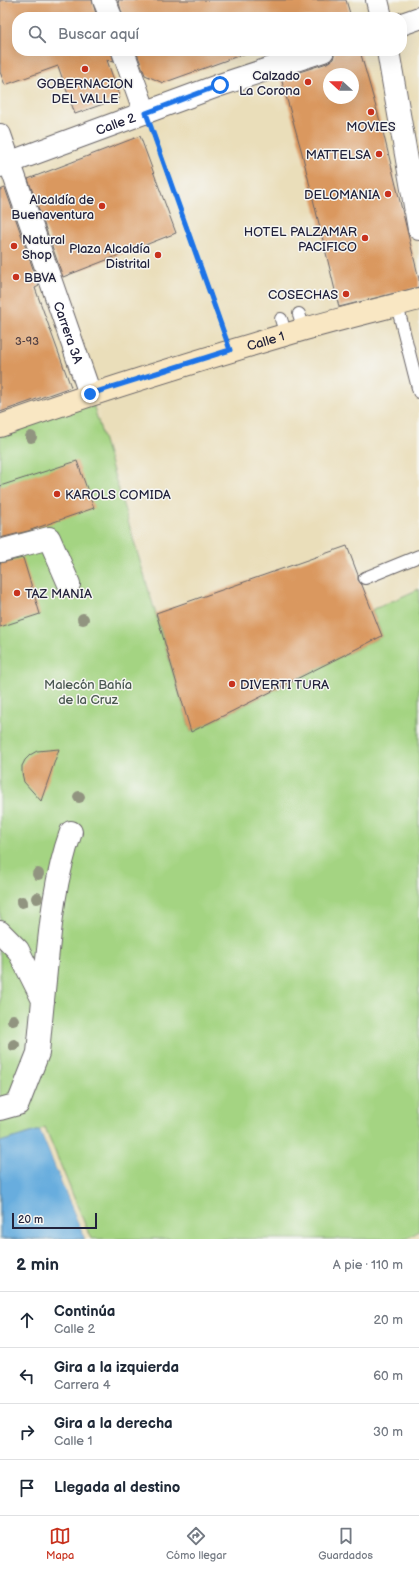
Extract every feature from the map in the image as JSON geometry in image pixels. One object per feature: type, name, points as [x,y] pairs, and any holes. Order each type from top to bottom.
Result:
[{"type":"main road","name":"Calle 1","points":[[0,426],[90,394],[230,350],[292,324],[397,305],[419,298]]},
{"type":"street","points":[[104,0],[108,12]]},
{"type":"street","points":[[377,0],[380,12]]},
{"type":"street","points":[[407,22],[419,18]]},
{"type":"street","points":[[125,56],[146,113]]},
{"type":"street","name":"Calle 2","points":[[5,164],[220,85],[308,56]]},
{"type":"street","points":[[389,56],[419,229]]},
{"type":"street","name":"Carrera 3A","points":[[0,135],[5,164],[90,394]]},
{"type":"street","points":[[0,551],[49,538],[69,584]]},
{"type":"street","points":[[0,1109],[18,1104],[38,1053],[50,927],[62,856],[71,832]]},
{"type":"street","points":[[0,932],[18,950],[43,1000]]},
{"type":"lane","points":[[397,305],[419,392]]},
{"type":"lane","points":[[365,578],[419,556]]},
{"type":"path","points":[[146,113],[230,350]]},
{"type":"green space","name":"Malecón Bahía de la Cruz","points":[[90,394],[191,732],[382,636],[372,610],[419,589],[419,1231],[407,1239],[91,1239],[45,1127],[40,1130],[85,1239],[0,1239],[0,426]]},
{"type":"water","points":[[40,1130],[85,1239],[0,1239],[0,1142]]},
{"type":"pier","points":[[42,1129],[87,1239],[85,1239],[40,1130]]},
{"type":"building","name":"GOBERNACION DEL VALLE","points":[[0,0],[92,0],[96,12],[12,12],[12,56],[112,56],[114,62],[107,60],[120,98],[75,114],[58,66],[5,85],[0,72]]},
{"type":"building","points":[[118,0],[346,0],[350,12],[122,12]]},
{"type":"building","points":[[138,56],[238,56],[163,83],[145,75]]},
{"type":"building","points":[[334,56],[361,56],[383,132],[419,279],[419,287],[339,307],[302,153],[281,78],[327,63],[333,59]]},
{"type":"building","name":"Alcaldía de Buenaventura","points":[[140,136],[176,233],[63,277],[28,179]]},
{"type":"building","points":[[5,188],[39,286],[35,288],[71,387],[0,412],[0,190]]},
{"type":"building","name":"KAROLS COMIDA","points":[[77,461],[94,508],[28,531],[0,538],[0,486]]},
{"type":"building","name":"DIVERTI TURA","points":[[347,546],[358,575],[358,580],[362,585],[382,636],[191,732],[156,613]]},
{"type":"building","name":"TAZ MANIA","points":[[23,558],[40,614],[0,627],[0,563]]},
{"type":"building","points":[[59,749],[41,801],[24,782],[22,766],[30,755],[37,751]]},
{"type":"place","name":"GOBERNACION DEL VALLE","points":[[85,69]]},
{"type":"place","name":"Calzado La Corona","points":[[308,82]]},
{"type":"place","name":"MOVIES","points":[[371,112]]},
{"type":"place","name":"MATTELSA","points":[[379,154]]},
{"type":"place","name":"DELOMANIA","points":[[388,194]]},
{"type":"place","name":"Alcaldía de Buenaventura","points":[[102,206]]},
{"type":"place","name":"HOTEL PALZAMAR PACIFICO","points":[[365,238]]},
{"type":"place","name":"Natural Shop","points":[[14,246]]},
{"type":"place","name":"Plaza Alcaldía Distrital","points":[[158,255]]},
{"type":"place","name":"BBVA","points":[[16,277]]},
{"type":"place","name":"COSECHAS","points":[[346,294]]},
{"type":"place","name":"KAROLS COMIDA","points":[[57,494]]},
{"type":"place","name":"TAZ MANIA","points":[[17,593]]},
{"type":"place","name":"DIVERTI TURA","points":[[232,684]]},
{"type":"route","points":[[90,394],[230,350],[146,113],[220,85]]}]
